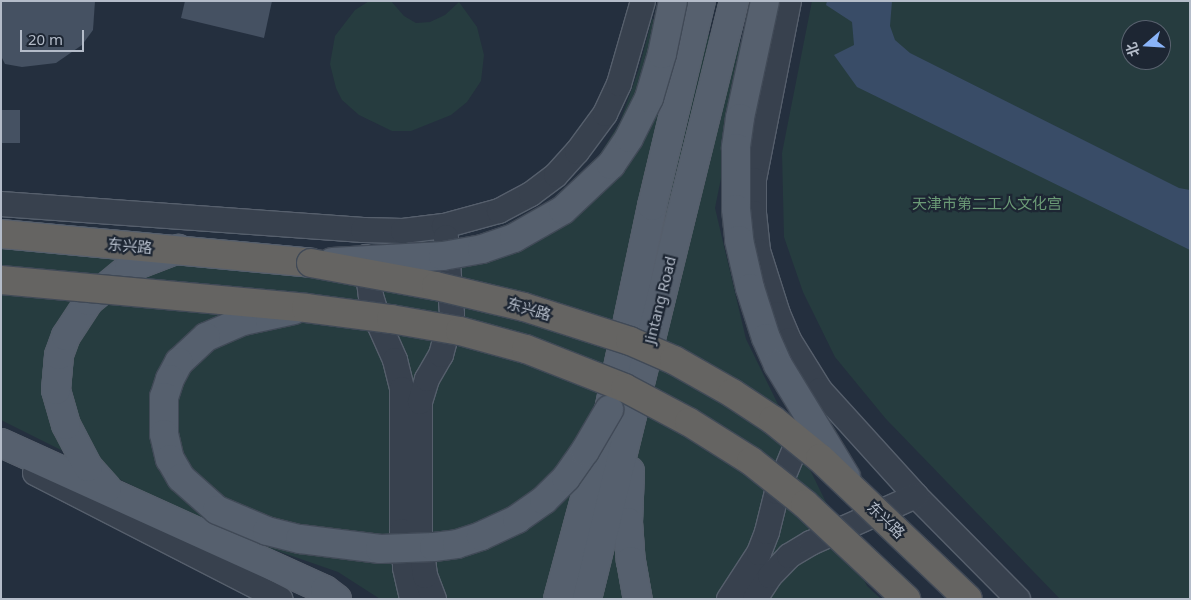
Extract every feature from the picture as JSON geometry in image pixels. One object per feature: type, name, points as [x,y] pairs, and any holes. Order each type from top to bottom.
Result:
[{"type":"highway","name":"东兴路","points":[[1,234],[131,257],[178,249],[311,263],[485,296],[533,309],[630,342],[674,360],[740,398],[773,420],[814,452],[968,599]]},
{"type":"highway","points":[[1,280],[306,308],[460,331],[526,349],[625,388],[689,422],[751,461],[804,504],[906,599]]},
{"type":"main road","points":[[311,263],[463,253],[514,238],[564,210],[611,165],[629,138],[649,98],[662,54],[674,1]]},
{"type":"main road","name":"Jintang Road","points":[[587,599],[620,414],[652,206],[701,1]]},
{"type":"main road","name":"Jintang Road","points":[[558,599],[620,414],[734,1]]},
{"type":"main road","points":[[765,1],[738,133],[735,179],[739,240],[756,309],[778,365],[853,489]]},
{"type":"main road","points":[[112,492],[88,467],[73,440],[56,390],[57,372],[59,355],[77,316],[88,301],[131,257]]},
{"type":"main road","points":[[306,308],[243,320],[206,337],[179,362],[170,379],[164,397],[164,434],[170,459],[181,478],[217,510],[267,531],[317,542],[380,549],[434,547],[457,544],[481,536],[517,519],[544,500],[571,472],[620,414]]},
{"type":"main road","points":[[620,414],[631,562],[638,599]]},
{"type":"main road","points":[[1,443],[325,590],[337,599]]},
{"type":"street","points":[[1,204],[363,230],[402,230],[444,226],[499,211],[531,194],[556,175],[577,152],[606,114],[619,84],[643,1]]},
{"type":"street","points":[[789,1],[754,180],[754,213],[758,251],[778,314],[789,340],[820,390],[916,496],[1018,599]]},
{"type":"street","points":[[434,599],[425,576],[420,533],[420,402],[426,379],[441,355],[452,314],[444,226]]},
{"type":"street","points":[[363,230],[371,296],[380,326],[395,360],[402,389],[402,531],[405,568],[412,599]]},
{"type":"street","points":[[729,599],[759,553],[767,532],[776,492],[820,390]]},
{"type":"street","points":[[1,458],[52,481],[280,599]]},
{"type":"street","points":[[755,599],[770,576],[789,556],[812,543],[916,496]]},
{"type":"green space","points":[[369,1],[391,1],[404,16],[416,23],[430,22],[445,15],[459,2],[477,27],[484,55],[481,81],[467,102],[451,115],[411,131],[392,131],[359,115],[342,100],[336,88],[330,64],[335,36],[355,10]]},
{"type":"green space","name":"天津市第二工人文化宫","points":[[812,1],[1190,1],[1190,599],[1060,599],[886,419],[835,357],[803,292],[784,237],[782,153]]},
{"type":"green space","points":[[652,19],[748,45],[715,208],[746,339],[867,586],[881,599],[380,599],[338,572],[229,534],[1,420],[1,243],[307,267],[453,243],[505,226],[551,200],[593,165],[620,122],[639,69]]},
{"type":"water","points":[[827,1],[892,1],[890,26],[895,40],[910,53],[1179,188],[1190,190],[1190,250],[857,87],[834,55],[854,45],[852,22],[826,5]]},
{"type":"building","points":[[1,1],[95,1],[93,30],[82,45],[56,63],[22,67],[5,64],[1,56]]},
{"type":"building","points":[[185,1],[272,1],[264,38],[181,18]]},
{"type":"building","points":[[1,110],[20,110],[20,143],[1,143]]}]
